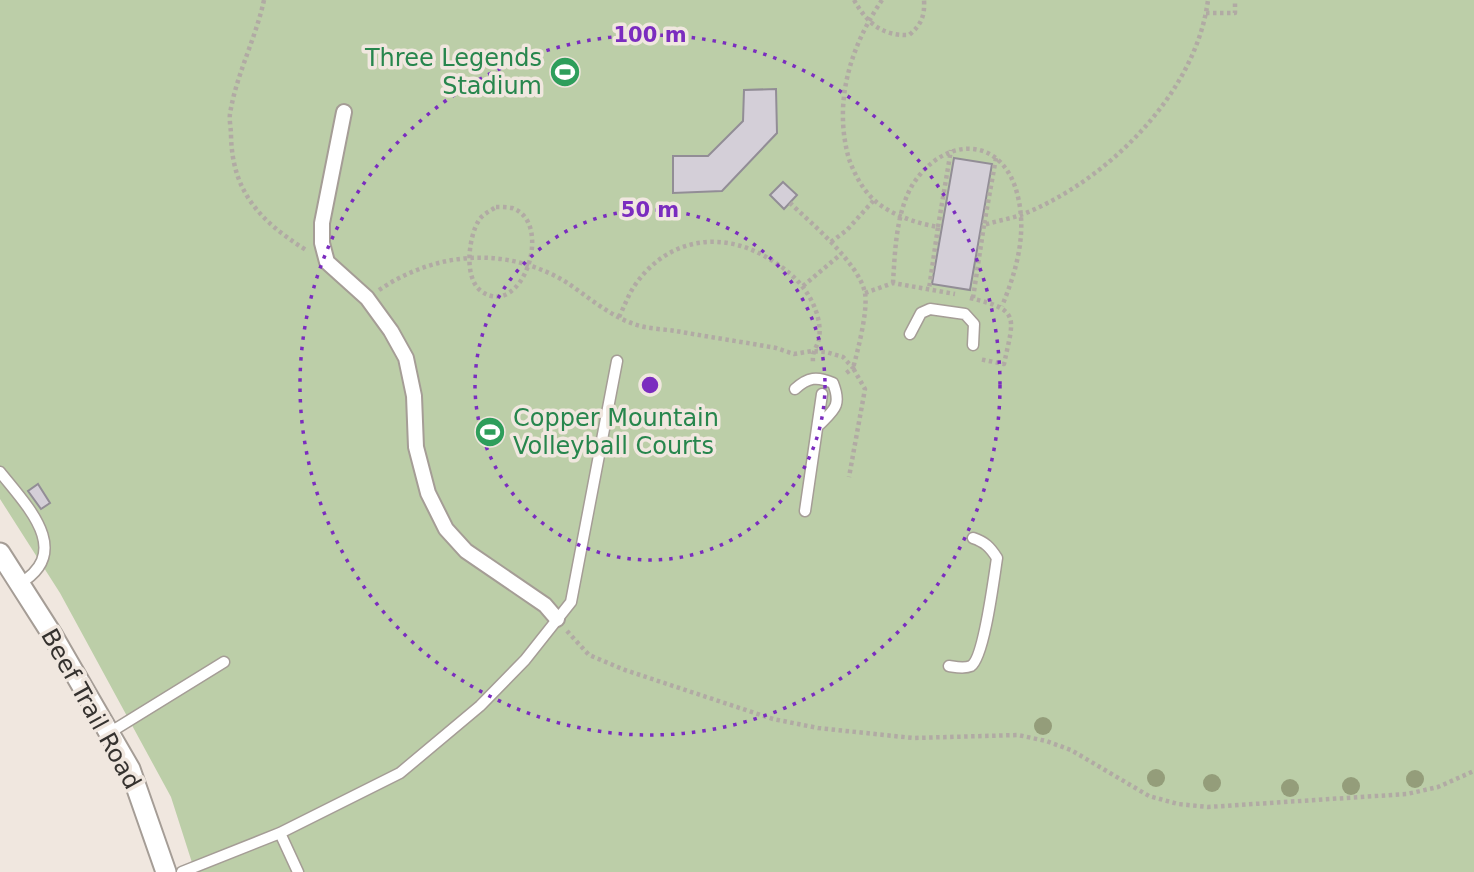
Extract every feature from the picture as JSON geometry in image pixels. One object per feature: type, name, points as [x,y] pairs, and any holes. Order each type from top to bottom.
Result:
[{"type":"street","points":[[344,111],[321,223],[327,262],[367,298],[391,331],[405,358],[414,396],[416,447],[428,493],[446,529],[466,551],[545,605],[557,619]]},
{"type":"street","name":"Beef Trail Road","points":[[2,559],[130,769],[166,872]]},
{"type":"lane","points":[[910,334],[921,313],[930,309],[946,310],[965,314],[974,324],[973,345]]},
{"type":"lane","points":[[182,872],[280,833],[400,773],[480,706],[524,660],[571,602],[617,361]]},
{"type":"lane","points":[[795,390],[803,382],[815,378],[833,383],[838,397],[837,404],[818,425]]},
{"type":"lane","points":[[805,511],[822,394]]},
{"type":"lane","points":[[0,472],[42,530],[45,545],[42,565],[35,575],[19,584]]},
{"type":"lane","points":[[948,666],[962,668],[972,665],[979,656],[982,644],[997,558],[983,541],[973,538]]},
{"type":"lane","points":[[109,733],[224,662]]},
{"type":"lane","points":[[280,833],[298,872]]},
{"type":"path","points":[[264,0],[260,21],[230,114],[231,155],[240,187],[257,212],[280,232],[327,262]]},
{"type":"path","points":[[854,0],[868,20],[880,31],[894,36],[909,35],[919,26],[925,13],[924,0]]},
{"type":"path","points":[[882,0],[868,20],[849,69],[842,101],[844,140],[854,174],[874,200],[917,223],[938,227]]},
{"type":"path","points":[[984,225],[1021,215],[1085,180],[1118,154],[1148,124],[1173,90],[1194,51],[1208,0]]},
{"type":"path","points":[[1206,13],[1235,13],[1234,0]]},
{"type":"path","points":[[893,283],[901,216],[912,186],[929,164],[951,150],[974,149],[988,152],[1005,168],[1014,183],[1021,215],[1021,237],[1015,275],[1002,306]]},
{"type":"path","points":[[929,289],[951,150]]},
{"type":"path","points":[[973,298],[996,158]]},
{"type":"path","points":[[831,242],[847,230],[874,200]]},
{"type":"path","points":[[790,203],[831,242],[855,273],[865,293],[859,346],[853,368],[833,383]]},
{"type":"path","points":[[496,206],[514,208],[527,220],[533,237],[529,264],[515,289],[494,296],[481,291],[472,281],[469,257],[472,234],[481,217],[496,206]]},
{"type":"path","points":[[619,317],[633,288],[659,260],[680,248],[706,242],[736,243],[749,247],[785,269],[803,286],[814,306],[818,321],[819,338],[812,351]]},
{"type":"path","points":[[803,286],[841,254]]},
{"type":"path","points":[[367,298],[394,280],[429,265],[469,257],[496,258],[529,264],[562,280],[634,324],[776,348],[794,354],[812,351],[843,357],[865,389],[849,477]]},
{"type":"path","points":[[568,633],[589,655],[625,670],[773,719],[818,728],[913,738],[1018,735],[1071,750],[1149,796],[1178,804],[1208,807],[1384,797],[1438,787],[1474,771]]},
{"type":"green space","points":[[0,0],[1474,0],[1474,872],[195,872],[171,797],[60,593],[0,499]]},
{"type":"building","points":[[776,89],[777,133],[722,191],[673,193],[673,156],[708,156],[743,121],[744,90]]},
{"type":"building","points":[[954,158],[992,164],[970,290],[932,284]]},
{"type":"building","points":[[783,182],[797,195],[784,209],[770,195]]},
{"type":"building","points":[[38,484],[50,503],[41,509],[28,491]]},
{"type":"place","name":"Three Legends Stadium","points":[[565,72]]},
{"type":"place","name":"Copper Mountain Volleyball Courts","points":[[490,432]]}]
